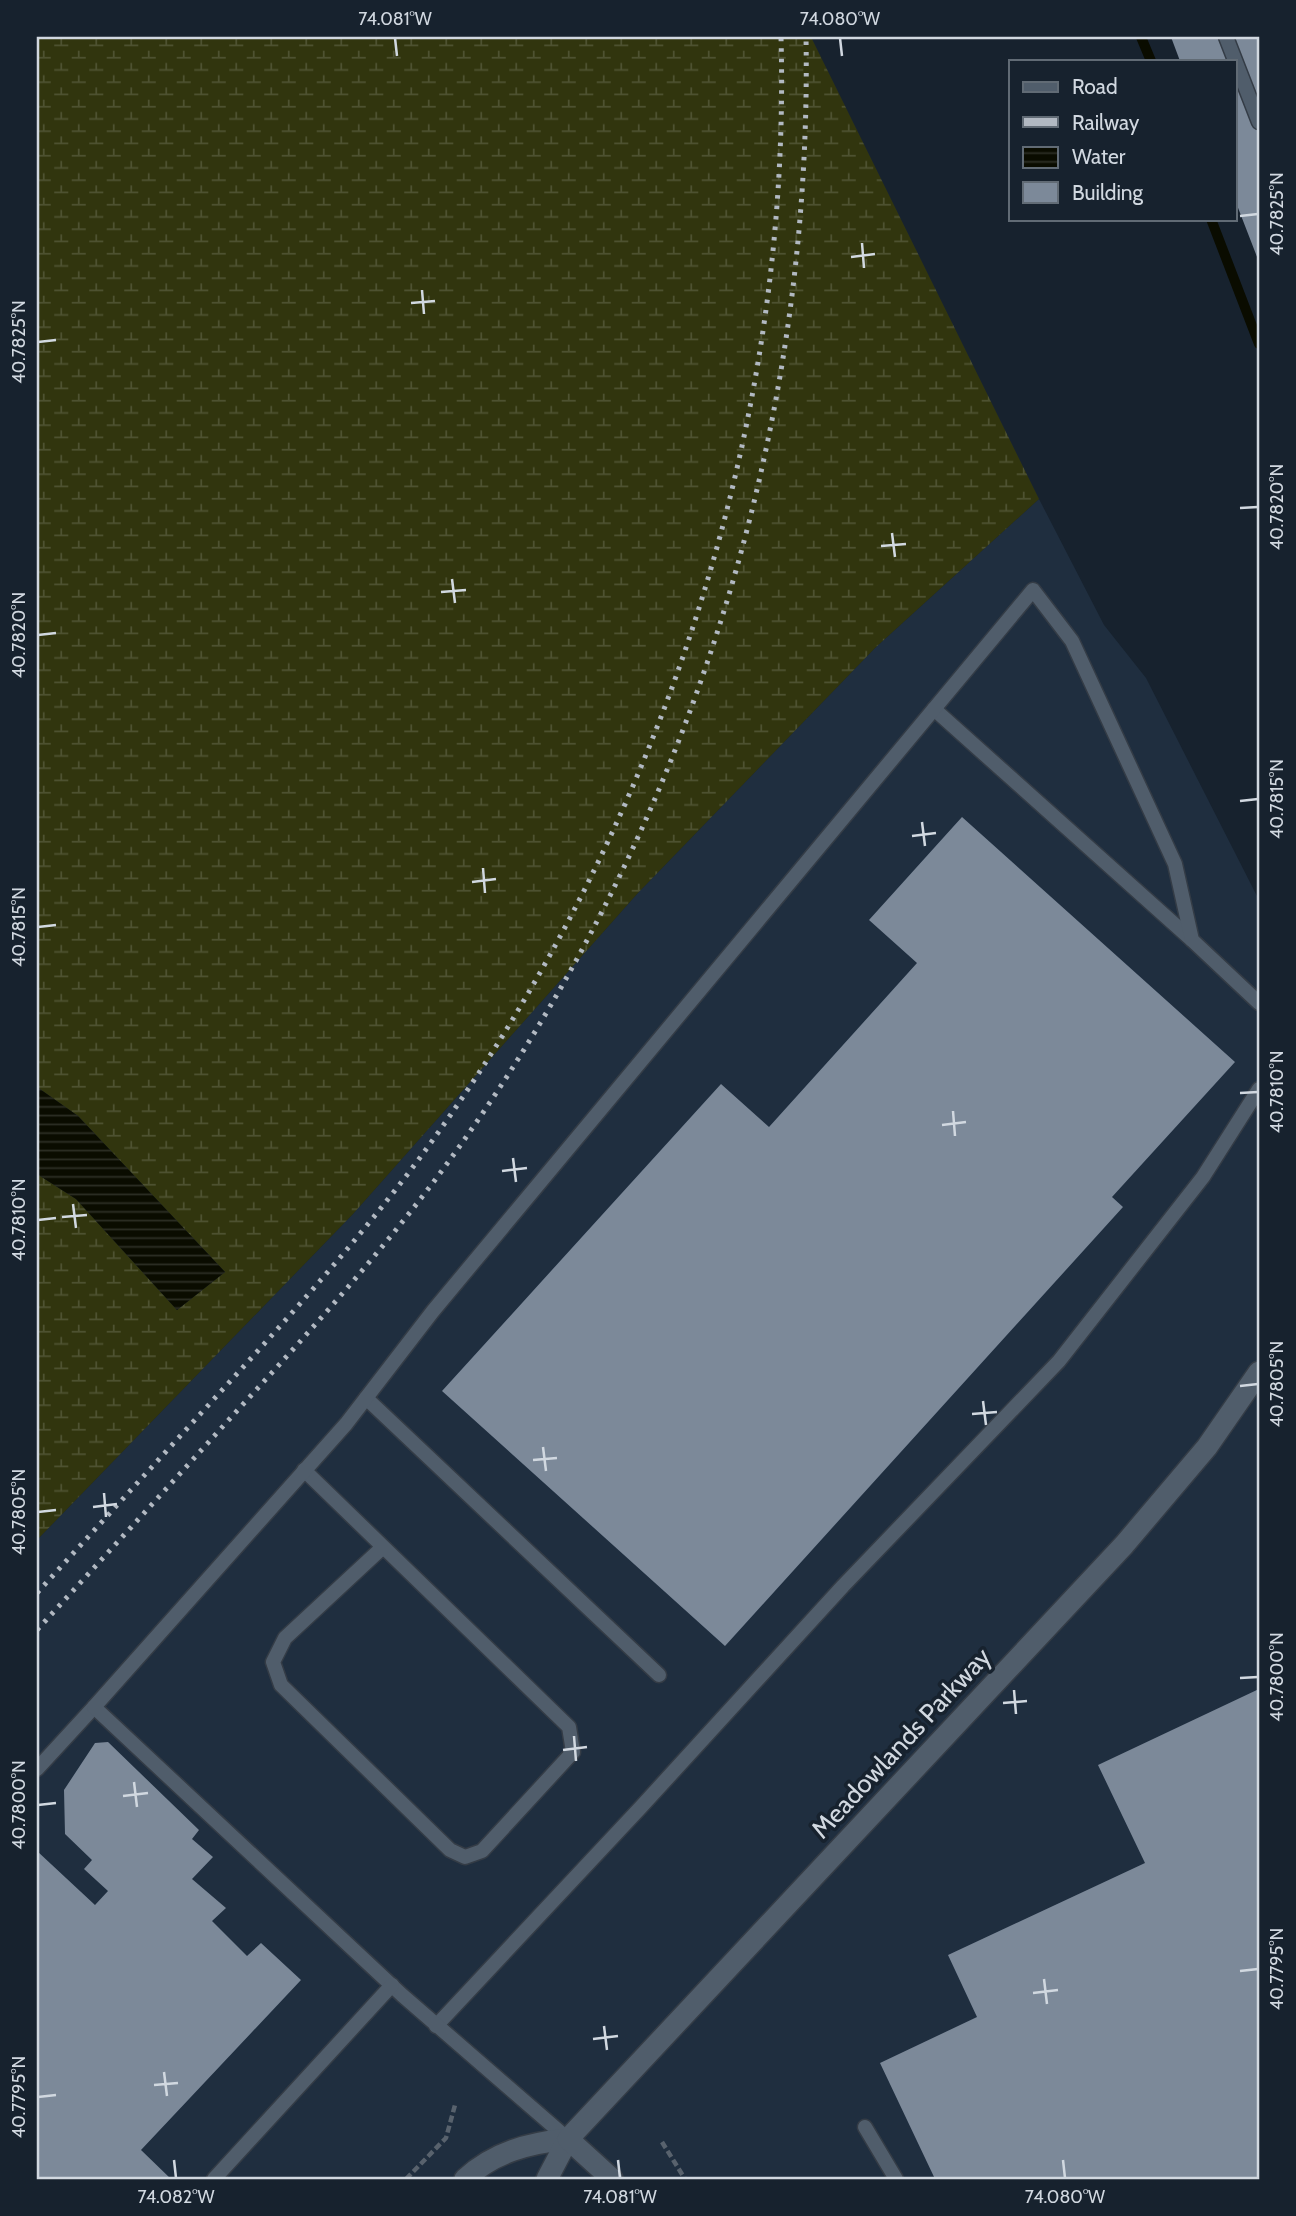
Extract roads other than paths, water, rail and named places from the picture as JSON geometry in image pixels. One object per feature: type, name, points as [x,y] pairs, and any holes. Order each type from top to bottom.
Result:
[{"type":"main road","name":"Meadowlands Parkway","points":[[547,2179],[568,2139],[1124,1545],[1207,1447],[1259,1372]]},
{"type":"main road","points":[[465,2179],[503,2152],[536,2143],[568,2139],[611,2179]]},
{"type":"lane","points":[[1226,37],[1235,60]]},
{"type":"lane","points":[[1236,63],[1259,122]]},
{"type":"lane","points":[[37,1769],[366,1398],[433,1311],[1033,590],[1072,641],[1175,864],[1192,940]]},
{"type":"lane","points":[[934,709],[1259,1003]]},
{"type":"lane","points":[[436,2026],[843,1586],[1059,1361],[1203,1177],[1259,1089]]},
{"type":"lane","points":[[366,1398],[659,1675]]},
{"type":"lane","points":[[304,1470],[569,1727],[573,1752],[482,1851],[465,1857],[450,1850],[281,1685],[274,1662],[285,1638],[383,1547]]},
{"type":"lane","points":[[94,1706],[391,1985],[568,2139]]},
{"type":"lane","points":[[215,2179],[391,1985]]},
{"type":"lane","points":[[865,2127],[895,2179]]},
{"type":"water","points":[[37,1087],[78,1116],[225,1272],[177,1310],[76,1199],[37,1174]]},
{"type":"waterway","points":[[1141,37],[1151,60]]},
{"type":"waterway","points":[[1211,220],[1259,344]]},
{"type":"railway","points":[[37,1593],[296,1309],[388,1199],[496,1046],[572,915],[637,777],[690,635],[732,488],[762,339],[778,189],[781,37]]},
{"type":"railway","points":[[37,1630],[311,1329],[409,1214],[519,1057],[596,924],[661,785],[714,642],[756,494],[785,344],[802,191],[806,37]]}]
